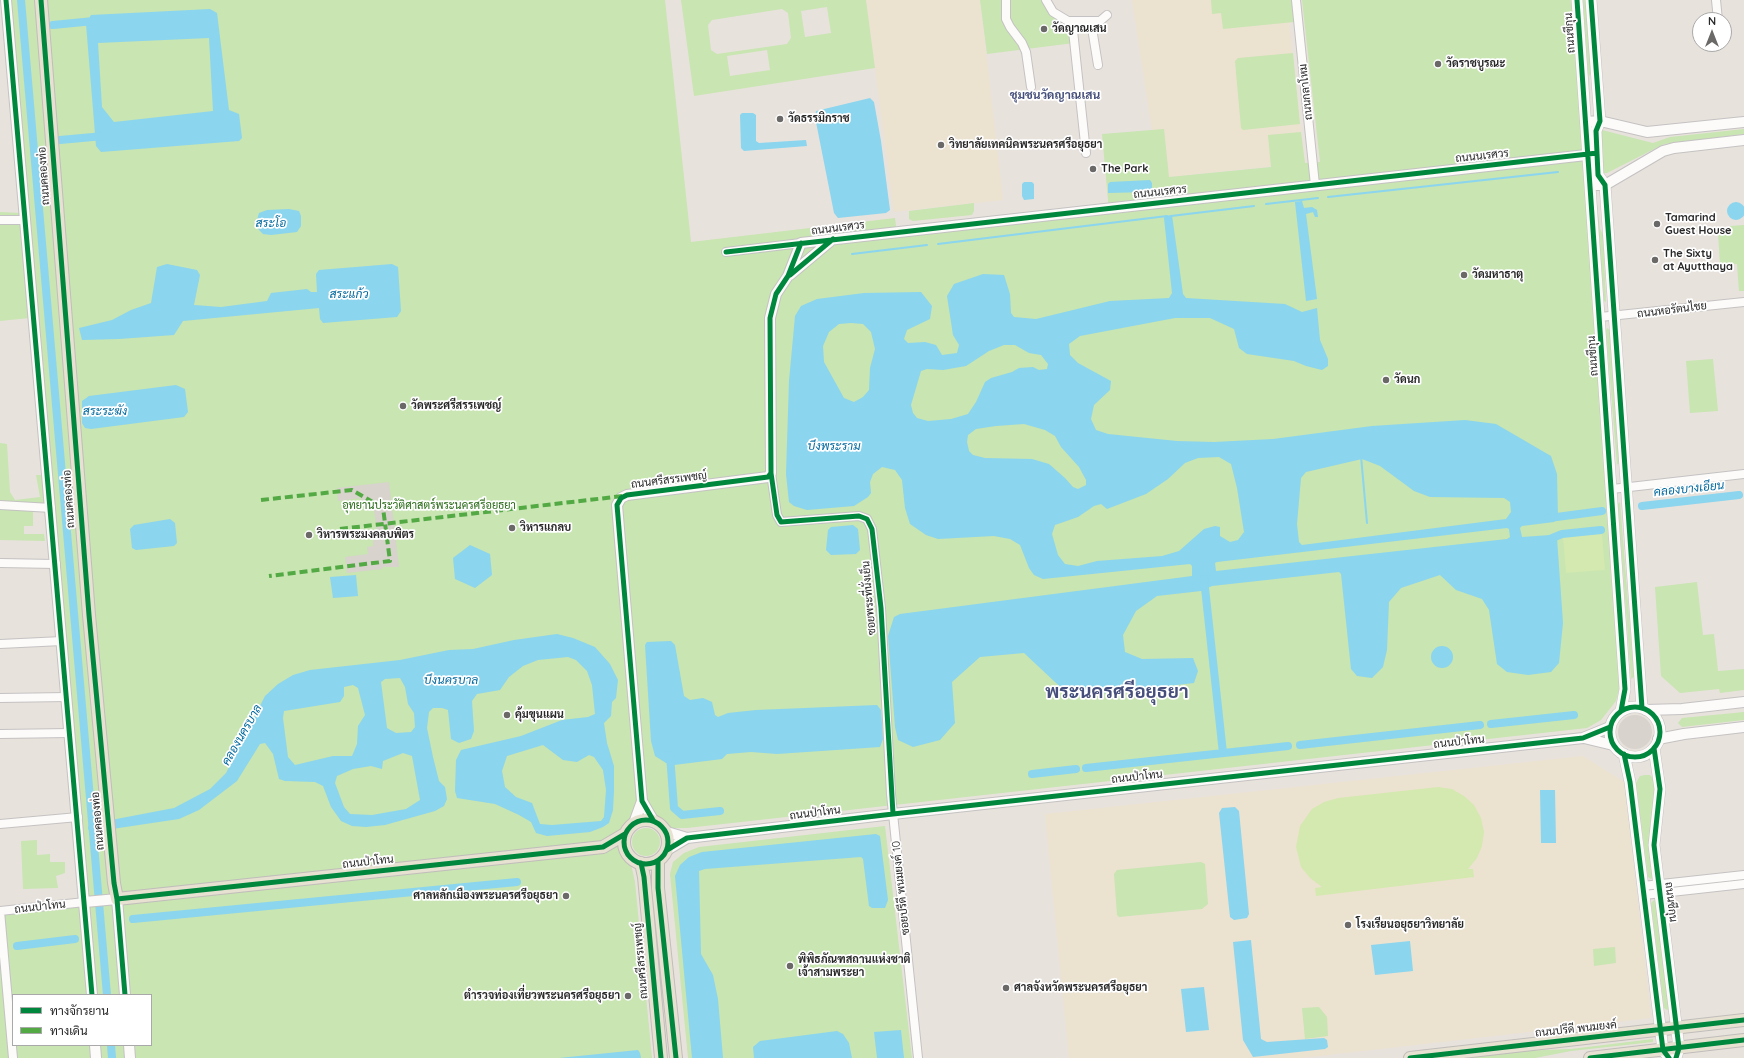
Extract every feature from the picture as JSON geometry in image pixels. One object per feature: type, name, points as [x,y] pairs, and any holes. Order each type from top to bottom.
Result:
[{"type":"main road","name":"ถนนคลองท่อ","points":[[41,0],[89,615],[110,838],[114,899]]},
{"type":"main road","name":"ถนนชีกุน","points":[[1577,0],[1586,122],[1598,175],[1605,184],[1626,488],[1644,709]]},
{"type":"main road","name":"ถนนชีกุน","points":[[1592,0],[1600,121],[1596,131],[1591,185],[1625,689],[1621,712]]},
{"type":"main road","points":[[1631,708],[1644,709],[1653,715],[1658,722],[1659,731],[1656,744],[1647,754],[1638,757],[1624,754],[1613,745],[1610,727],[1615,716],[1621,712],[1631,708]]},
{"type":"main road","name":"ถนนชีกุน","points":[[1656,744],[1660,789],[1654,845],[1677,1028],[1678,1053]]},
{"type":"main road","points":[[1624,754],[1630,782],[1661,1030],[1666,1054]]},
{"type":"main road","points":[[643,820],[652,820],[661,825],[666,832],[669,840],[668,850],[658,861],[647,864],[641,863],[634,860],[627,853],[624,844],[625,834],[634,823],[643,820]]},
{"type":"main road","name":"ถนนป่าโทน","points":[[605,846],[625,834]]},
{"type":"main road","name":"ถนนป่าโทน","points":[[114,899],[605,846],[627,853]]},
{"type":"main road","points":[[658,861],[658,888],[676,1058]]},
{"type":"main road","name":"ถนนศรีสรรเพชญ์","points":[[641,863],[644,877],[661,1058]]},
{"type":"main road","points":[[651,956],[655,958],[662,958],[665,955]]},
{"type":"main road","points":[[654,989],[664,986],[669,988]]},
{"type":"main road","name":"ถนนปรีดี พนมยงค์","points":[[1410,1058],[1744,1020]]},
{"type":"main road","points":[[1590,1058],[1678,1053],[1744,1040]]},
{"type":"street","name":"ถนนคลองท่อ","points":[[6,0],[70,733],[87,902],[92,994]]},
{"type":"street","points":[[1006,0],[1006,19],[1010,27],[1022,42],[1026,52],[1031,88]]},
{"type":"street","points":[[1046,0],[1053,12],[1068,21],[1100,21],[1107,14]]},
{"type":"street","name":"ถนนกลาโหม","points":[[1296,0],[1316,185]]},
{"type":"street","points":[[1716,0],[1717,12]]},
{"type":"street","points":[[1072,21],[1086,153]]},
{"type":"street","points":[[1091,22],[1098,66]]},
{"type":"street","points":[[1586,122],[1600,121],[1647,132],[1744,122]]},
{"type":"street","points":[[1591,185],[1605,184],[1663,151],[1674,148],[1744,140]]},
{"type":"street","name":"ถนนนเรศวร","points":[[726,252],[1593,154]]},
{"type":"street","points":[[0,220],[26,220]]},
{"type":"street","points":[[788,276],[833,239]]},
{"type":"street","points":[[771,473],[770,318],[776,294],[788,276],[801,243]]},
{"type":"street","name":"ถนนหอรัตนไชย","points":[[1600,317],[1744,302]]},
{"type":"street","name":"ถนนศรีสรรเพชญ์","points":[[652,820],[642,802],[617,505],[621,498],[627,495],[764,479],[771,473]]},
{"type":"street","name":"ซอยพระที่นั่งเย็น","points":[[771,473],[777,515],[781,522],[859,516],[867,519],[872,529],[881,608],[893,814]]},
{"type":"street","points":[[1612,489],[1744,474]]},
{"type":"street","points":[[0,505],[51,508]]},
{"type":"street","points":[[0,563],[56,564]]},
{"type":"street","points":[[0,644],[62,641]]},
{"type":"street","points":[[0,698],[67,697]]},
{"type":"street","points":[[1644,709],[1682,709],[1744,702]]},
{"type":"street","name":"ถนนป่าโทน","points":[[666,832],[675,836],[687,838],[1584,738],[1610,727]]},
{"type":"street","points":[[1656,744],[1684,734],[1744,727]]},
{"type":"street","points":[[0,734],[70,733]]},
{"type":"street","name":"ถนนป่าโทน","points":[[1584,738],[1613,745]]},
{"type":"street","name":"ถนนศรีสรรเพชญ์","points":[[634,823],[642,802]]},
{"type":"street","name":"ซอยปรีดี พนมยงค์ 10","points":[[893,814],[918,1058]]},
{"type":"street","points":[[0,824],[78,817]]},
{"type":"street","name":"ถนนป่าโทน","points":[[668,850],[687,838]]},
{"type":"street","points":[[1643,891],[1744,875]]},
{"type":"street","points":[[1659,889],[1744,884]]},
{"type":"street","name":"ถนนคลองท่อ","points":[[114,899],[125,994]]},
{"type":"street","name":"ถนนป่าโทน","points":[[0,911],[114,899]]},
{"type":"street","points":[[0,911],[13,1058]]},
{"type":"street","points":[[95,1046],[96,1058]]},
{"type":"street","points":[[129,1046],[130,1058]]},
{"type":"shaded area","name":"วิทยาลัยเทคนิคพระนครศรีอยุธยา","points":[[866,0],[980,0],[1003,200],[894,212]]},
{"type":"shaded area","points":[[1132,0],[1292,0],[1294,22],[1289,23],[1305,163],[1169,177],[1164,130],[1152,130]]},
{"type":"shaded area","points":[[389,482],[399,567],[383,567],[382,569],[347,573],[345,557],[368,554],[367,547],[373,546],[373,540],[378,540],[374,509],[369,509],[368,504],[362,504],[361,498],[338,501],[337,488]]},
{"type":"shaded area","points":[[1635,715],[1647,720],[1652,732],[1647,744],[1635,749],[1623,744],[1618,732],[1623,720]]},
{"type":"shaded area","name":"โรงเรียนอยุธยาวิทยาลัย","points":[[1583,756],[1624,782],[1651,1018],[1302,1058],[1069,1058],[1045,814]]},
{"type":"green space","name":"อุทยานประวัติศาสตร์พระนครศรีอยุธยา","points":[[10,0],[665,0],[691,242],[895,218],[897,235],[1109,211],[1102,134],[1164,129],[1169,177],[1271,167],[1268,135],[1301,132],[1305,163],[1320,162],[1302,0],[1572,0],[1621,682],[1616,701],[1601,720],[1587,728],[687,828],[672,828],[655,816],[633,817],[620,834],[622,853],[631,864],[635,882],[652,1058],[0,1058],[0,915],[89,906],[39,317],[0,321],[0,212],[21,213]]},
{"type":"green space","points":[[681,0],[866,0],[875,68],[694,96]],"holes":[[[827,7],[831,33],[805,37],[801,11]],[[782,9],[788,13],[791,38],[787,44],[717,54],[711,50],[708,25],[712,20]],[[767,50],[770,70],[730,76],[727,56]]]},
{"type":"green space","name":"วัดญาณเสน","points":[[980,0],[1043,0],[1051,15],[1061,24],[1072,28],[1074,43],[987,54]]},
{"type":"green space","points":[[1211,0],[1292,0],[1294,22],[1223,29],[1221,13],[1212,14]]},
{"type":"green space","points":[[1583,0],[1587,0],[1592,72],[1589,76],[1591,111]]},
{"type":"green space","points":[[1293,53],[1300,124],[1243,130],[1241,128],[1235,61],[1238,58]]},
{"type":"green space","points":[[1744,129],[1744,134],[1664,144],[1607,173],[1603,173],[1600,131],[1602,130],[1653,143],[1670,137]]},
{"type":"green space","points":[[1596,195],[1600,229],[1603,234],[1606,302],[1604,301]]},
{"type":"green space","points":[[974,203],[974,211],[972,215],[913,221],[909,219],[909,211]]},
{"type":"green space","points":[[1744,225],[1744,291],[1739,291],[1737,264],[1720,265],[1718,233],[1730,232],[1730,226]]},
{"type":"green space","points":[[1607,328],[1610,330],[1619,463],[1617,465],[1606,330]]},
{"type":"green space","points":[[1713,359],[1718,411],[1690,413],[1686,361]]},
{"type":"green space","points":[[0,443],[7,444],[10,492],[15,500],[40,497],[36,475],[45,475],[46,506],[0,505]]},
{"type":"green space","points":[[1620,502],[1634,677],[1631,679],[1618,504]]},
{"type":"green space","points":[[0,508],[33,510],[33,526],[24,526],[24,534],[44,534],[45,541],[0,540]]},
{"type":"green space","points":[[1602,534],[1605,570],[1566,573],[1563,537]]},
{"type":"green space","points":[[1697,582],[1703,635],[1714,634],[1718,671],[1744,669],[1744,690],[1720,693],[1719,689],[1680,693],[1661,676],[1655,587]]},
{"type":"green space","points":[[1744,712],[1744,720],[1682,727],[1678,723],[1682,718]]},
{"type":"green space","points":[[1650,775],[1655,781],[1653,878],[1651,879],[1648,877],[1636,783],[1640,776]]},
{"type":"green space","points":[[1438,787],[1452,789],[1464,796],[1474,805],[1481,818],[1484,832],[1482,846],[1477,858],[1468,869],[1473,869],[1474,877],[1316,896],[1315,888],[1322,887],[1310,878],[1301,867],[1296,847],[1300,826],[1312,809],[1324,802],[1338,798]]},
{"type":"green space","name":"พิพิธภัณฑสถานแห่งชาติ เจ้าสามพระยา","points":[[885,826],[912,1058],[688,1058],[670,874],[673,862],[684,853],[699,847]]},
{"type":"green space","points":[[646,828],[656,832],[660,842],[656,852],[646,856],[636,852],[632,842],[636,832]]},
{"type":"green space","points":[[37,840],[37,855],[50,854],[50,862],[65,862],[65,873],[56,876],[58,888],[23,889],[21,841]]},
{"type":"green space","points":[[1201,862],[1205,864],[1208,904],[1202,909],[1119,917],[1117,915],[1114,874],[1117,870]]},
{"type":"green space","points":[[1654,900],[1656,901],[1669,1009],[1667,1010],[1664,1008],[1651,903]]},
{"type":"green space","points":[[1615,947],[1616,963],[1594,966],[1593,949]]},
{"type":"green space","points":[[1319,1007],[1327,1017],[1328,1036],[1305,1039],[1302,1008]]},
{"type":"green space","points":[[1653,1039],[1653,1042],[1571,1051],[1535,1058],[1454,1058],[1518,1051],[1571,1049]]},
{"type":"water","points":[[210,9],[217,13],[229,110],[239,114],[242,138],[239,141],[101,152],[96,146],[86,24],[91,15]],"holes":[[[209,38],[213,111],[114,122],[102,107],[98,43]]]},
{"type":"water","points":[[870,98],[874,102],[881,141],[890,210],[886,213],[838,218],[834,213],[815,117],[816,111]]},
{"type":"water","points":[[742,113],[753,113],[756,115],[756,141],[759,143],[806,140],[807,146],[744,151],[741,148],[740,115]]},
{"type":"water","points":[[1150,180],[1152,183],[1152,189],[1148,192],[1108,193],[1108,184],[1110,182]]},
{"type":"water","points":[[1024,182],[1032,182],[1034,184],[1034,199],[1024,200],[1022,196],[1022,184]]},
{"type":"water","points":[[1302,201],[1304,208],[1312,207],[1317,210],[1318,217],[1315,217],[1313,212],[1306,214],[1317,299],[1306,301],[1295,202]]},
{"type":"water","points":[[1736,202],[1742,205],[1745,211],[1742,217],[1736,220],[1730,217],[1727,211],[1730,205]]},
{"type":"water","name":"สระโอ","points":[[289,209],[299,211],[301,216],[301,226],[297,232],[271,235],[263,234],[259,230],[256,223],[259,213],[267,210]]},
{"type":"water","name":"บึงพระราม","points":[[1172,215],[1183,294],[1186,298],[1285,304],[1302,312],[1317,308],[1320,340],[1328,359],[1328,366],[1322,370],[1294,361],[1247,354],[1239,348],[1234,329],[1210,318],[1175,318],[1080,336],[1069,344],[1070,355],[1078,363],[1111,381],[1110,390],[1094,405],[1091,419],[1096,430],[1108,434],[1177,441],[1214,442],[1273,439],[1372,426],[1465,420],[1496,424],[1551,456],[1557,474],[1558,517],[1554,522],[1522,526],[1520,528],[1522,537],[1551,535],[1557,538],[1563,623],[1559,663],[1551,672],[1528,675],[1507,672],[1497,664],[1489,610],[1482,599],[1456,590],[1440,575],[1401,588],[1389,602],[1387,650],[1383,667],[1372,678],[1357,676],[1351,669],[1341,574],[1339,572],[1212,586],[1201,591],[1157,596],[1136,611],[1123,635],[1125,652],[1142,659],[1193,658],[1198,671],[1194,683],[1071,697],[1024,653],[980,657],[952,682],[955,723],[940,740],[913,747],[898,740],[895,727],[888,636],[894,617],[900,614],[1192,576],[1192,566],[1190,564],[1043,579],[1034,575],[1029,568],[1020,545],[1010,539],[994,536],[938,539],[926,535],[910,524],[905,508],[902,480],[895,470],[882,467],[873,474],[870,482],[871,493],[868,497],[854,506],[807,510],[794,506],[789,502],[786,474],[789,381],[795,316],[801,306],[817,299],[864,293],[921,292],[932,306],[930,319],[907,330],[904,339],[908,343],[925,342],[936,345],[942,355],[957,353],[959,345],[953,335],[947,296],[954,284],[983,274],[1004,275],[1010,294],[1011,313],[1014,317],[1036,319],[1110,301],[1169,298],[1172,293],[1165,216]],"holes":[[[839,324],[863,324],[871,332],[875,349],[870,368],[869,390],[863,397],[854,402],[844,398],[824,362],[823,346],[829,332]],[[1004,345],[1015,345],[1029,353],[1041,355],[1048,364],[1047,369],[1039,370],[1033,367],[1019,368],[1012,372],[991,378],[985,382],[976,402],[968,414],[951,419],[928,421],[917,418],[913,413],[911,405],[921,371],[927,369],[943,370],[966,366],[989,351]],[[1024,424],[1045,430],[1055,436],[1061,447],[1079,467],[1086,480],[1086,485],[1078,489],[1073,487],[1049,464],[1032,459],[985,458],[973,455],[969,451],[967,442],[968,435],[976,429]],[[1219,457],[1231,464],[1237,488],[1244,532],[1238,540],[1230,542],[1220,536],[1220,527],[1215,526],[1204,529],[1179,551],[1162,556],[1097,561],[1078,566],[1065,564],[1058,555],[1052,534],[1055,525],[1078,517],[1094,506],[1101,504],[1107,509],[1146,494],[1168,479],[1185,463],[1198,458]],[[1362,459],[1380,466],[1414,491],[1430,497],[1504,498],[1510,502],[1511,512],[1506,519],[1302,545],[1299,542],[1297,524],[1301,478],[1306,472]],[[1507,528],[1509,529],[1510,537],[1507,539],[1216,571],[1215,563]]]},
{"type":"water","name":"สระแก้ว","points":[[167,264],[197,270],[200,275],[194,305],[221,307],[267,301],[271,293],[307,289],[311,292],[317,292],[316,274],[319,270],[392,264],[398,267],[401,311],[397,317],[323,323],[320,319],[319,308],[183,321],[174,335],[82,340],[79,328],[112,320],[131,310],[151,303],[157,267]]},
{"type":"water","name":"สระระฆัง","points":[[176,385],[185,389],[188,412],[184,417],[91,429],[85,428],[82,423],[82,401],[89,396]]},
{"type":"water","points":[[170,519],[175,523],[177,543],[174,546],[136,550],[132,548],[130,529],[134,525]]},
{"type":"water","points":[[853,525],[858,529],[860,550],[856,554],[831,555],[826,550],[828,530],[831,527]]},
{"type":"water","points":[[470,545],[490,554],[492,575],[475,588],[455,579],[453,558]]},
{"type":"water","points":[[356,575],[358,596],[333,598],[330,577]]},
{"type":"water","name":"บึงนครบาล","points":[[557,634],[573,638],[595,647],[610,664],[618,680],[616,698],[612,702],[611,716],[604,723],[607,743],[614,766],[614,791],[613,810],[609,823],[603,827],[590,832],[547,836],[536,833],[531,822],[519,815],[495,804],[457,798],[455,791],[456,760],[461,750],[521,736],[562,720],[588,717],[595,714],[592,685],[587,671],[576,660],[568,657],[538,660],[523,666],[509,677],[500,690],[477,694],[472,701],[474,731],[471,739],[459,743],[451,739],[448,710],[433,708],[429,712],[427,728],[433,757],[439,781],[445,787],[447,799],[444,806],[435,811],[385,825],[366,827],[352,826],[341,821],[331,807],[323,786],[315,782],[285,781],[279,779],[273,754],[265,743],[260,744],[237,781],[199,810],[179,819],[112,829],[111,820],[174,808],[210,789],[226,773],[265,696],[278,684],[293,675],[310,670],[400,660],[449,650],[473,649],[514,640]],"holes":[[[400,678],[405,687],[408,704],[414,713],[415,727],[411,732],[396,733],[387,728],[381,682],[385,679]],[[353,685],[358,688],[365,715],[358,726],[357,744],[352,756],[333,756],[295,765],[288,757],[283,718],[284,711],[340,702],[344,696],[344,687]],[[543,745],[563,760],[577,762],[589,755],[594,757],[603,770],[606,790],[604,817],[601,821],[552,825],[540,824],[532,803],[516,797],[505,787],[502,771],[507,756]],[[403,753],[412,756],[420,800],[406,809],[372,815],[350,814],[344,807],[335,783],[337,776],[353,769],[371,766],[382,769],[383,761]]]},
{"type":"water","points":[[671,641],[675,645],[684,696],[690,700],[703,698],[712,702],[715,715],[718,717],[728,713],[756,710],[877,705],[881,710],[883,739],[880,747],[777,754],[751,752],[727,754],[722,759],[674,765],[666,763],[655,756],[651,741],[645,645],[647,642]]},
{"type":"water","points":[[1442,646],[1450,649],[1453,657],[1450,665],[1442,668],[1434,665],[1431,657],[1434,649]]},
{"type":"water","points":[[1540,790],[1555,790],[1556,843],[1541,843]]},
{"type":"water","points":[[1235,807],[1239,811],[1249,914],[1247,918],[1234,920],[1230,917],[1219,813],[1222,808]]},
{"type":"water","points":[[876,834],[880,836],[888,900],[885,908],[872,908],[869,906],[863,859],[861,857],[705,869],[699,871],[701,954],[713,975],[718,999],[723,1058],[692,1058],[675,876],[680,865],[689,857],[702,852]]},
{"type":"water","points":[[1251,940],[1261,1039],[1267,1042],[1324,1038],[1327,1040],[1328,1047],[1325,1049],[1253,1057],[1243,1040],[1233,942]]},
{"type":"water","points":[[1410,941],[1413,971],[1375,975],[1371,945]]},
{"type":"water","points":[[1204,987],[1209,1030],[1186,1032],[1181,989]]},
{"type":"water","points":[[901,1030],[904,1058],[877,1058],[874,1032]]},
{"type":"water","points":[[837,1031],[843,1034],[849,1043],[852,1058],[754,1058],[753,1047],[760,1041]]},
{"type":"water","points":[[638,1050],[641,1058],[559,1058]]},
{"type":"waterway","points":[[21,0],[107,994]]},
{"type":"waterway","points":[[53,25],[94,21]]},
{"type":"waterway","points":[[60,140],[104,136]]},
{"type":"waterway","points":[[1328,197],[1558,172]]},
{"type":"waterway","points":[[1266,204],[1318,198]]},
{"type":"waterway","points":[[1171,216],[1254,206]]},
{"type":"waterway","points":[[938,244],[1167,216]]},
{"type":"waterway","points":[[852,254],[927,245]]},
{"type":"waterway","points":[[1361,456],[1367,523]]},
{"type":"waterway","name":"คลองบางเอียน","points":[[1642,506],[1739,495]]},
{"type":"waterway","points":[[1549,518],[1602,511]]},
{"type":"waterway","points":[[1545,541],[1562,534],[1601,530]]},
{"type":"waterway","points":[[1204,579],[1223,753]]},
{"type":"waterway","points":[[1491,724],[1574,715]]},
{"type":"waterway","points":[[1300,745],[1480,725]]},
{"type":"waterway","points":[[1086,768],[1288,746]]},
{"type":"waterway","points":[[670,755],[674,808],[682,815],[720,811]]},
{"type":"waterway","points":[[1032,774],[1076,769]]},
{"type":"waterway","name":"คลองนครบาล","points":[[92,828],[113,825]]},
{"type":"waterway","points":[[133,919],[517,882]]},
{"type":"waterway","points":[[17,946],[75,939]]},
{"type":"waterway","points":[[111,1046],[112,1058]]},
{"type":"marked path","points":[[261,500],[352,490],[383,508],[390,561],[269,576]]},
{"type":"marked path","points":[[340,529],[623,496]]},
{"type":"cycle path","points":[[6,0],[92,994]]},
{"type":"cycle path","points":[[41,0],[89,615],[125,994]]},
{"type":"cycle path","points":[[1577,0],[1625,689],[1621,711]]},
{"type":"cycle path","points":[[1591,0],[1600,121],[1596,131],[1598,175],[1605,185],[1642,708]]},
{"type":"cycle path","points":[[726,252],[1597,153]]},
{"type":"cycle path","points":[[790,275],[833,239]]},
{"type":"cycle path","points":[[653,820],[642,801],[617,505],[621,498],[627,495],[768,477],[771,473],[770,318],[776,294],[788,276],[801,243]]},
{"type":"cycle path","points":[[771,473],[777,515],[781,522],[859,516],[867,519],[872,529],[881,608],[893,814]]},
{"type":"cycle path","points":[[1635,707],[1644,709],[1653,714],[1658,723],[1660,732],[1658,741],[1653,750],[1644,755],[1635,757],[1626,755],[1617,750],[1612,741],[1610,732],[1612,723],[1617,714],[1626,709],[1635,707]]},
{"type":"cycle path","points":[[667,850],[687,838],[1583,738],[1610,727]]},
{"type":"cycle path","points":[[1654,748],[1660,789],[1654,845],[1679,1048],[1676,1058]]},
{"type":"cycle path","points":[[1624,754],[1630,782],[1663,1050],[1669,1058]]},
{"type":"cycle path","points":[[642,820],[650,820],[655,821],[662,826],[667,833],[668,842],[667,851],[662,858],[655,863],[642,864],[634,861],[627,854],[624,846],[624,838],[627,830],[634,823],[642,820]]},
{"type":"cycle path","points":[[117,899],[603,847],[625,834]]},
{"type":"cycle path","points":[[658,861],[658,888],[676,1058]]},
{"type":"cycle path","points":[[641,863],[644,877],[661,1058]]},
{"type":"cycle path","points":[[1410,1058],[1744,1020]]},
{"type":"cycle path","points":[[1590,1058],[1744,1040]]},
{"type":"place","name":"วัดญาณเสน","points":[[1044,29]]},
{"type":"place","name":"วัดราชบูรณะ","points":[[1438,64]]},
{"type":"place","name":"วัดธรรมิกราช","points":[[780,119]]},
{"type":"place","name":"วิทยาลัยเทคนิคพระนครศรีอยุธยา","points":[[941,145]]},
{"type":"place","name":"The Park","points":[[1093,169]]},
{"type":"place","name":"Tamarind Guest House","points":[[1657,224]]},
{"type":"place","name":"The Sixty at Ayutthaya","points":[[1655,260]]},
{"type":"place","name":"วัดมหาธาตุ","points":[[1464,275]]},
{"type":"place","name":"วัดนก","points":[[1386,380]]},
{"type":"place","name":"วัดพระศรีสรรเพชญ์","points":[[403,406]]},
{"type":"place","name":"วิหารแกลบ","points":[[512,528]]},
{"type":"place","name":"วิหารพระมงคลบพิตร","points":[[309,535]]},
{"type":"place","name":"คุ้มขุนแผน","points":[[507,715]]},
{"type":"place","name":"ศาลหลักเมืองพระนครศรีอยุธยา","points":[[566,896]]},
{"type":"place","name":"โรงเรียนอยุธยาวิทยาลัย","points":[[1348,925]]},
{"type":"place","name":"พิพิธภัณฑสถานแห่งชาติ เจ้าสามพระยา","points":[[790,966]]},
{"type":"place","name":"ศาลจังหวัดพระนครศรีอยุธยา","points":[[1006,988]]},
{"type":"place","name":"ตำรวจท่องเที่ยวพระนครศรีอยุธยา","points":[[628,996]]},
{"type":"district","name":"ชุมชนวัดญาณเสน","points":[[1055,95]]},
{"type":"district","name":"พระนครศรีอยุธยา","points":[[1117,692]]}]
